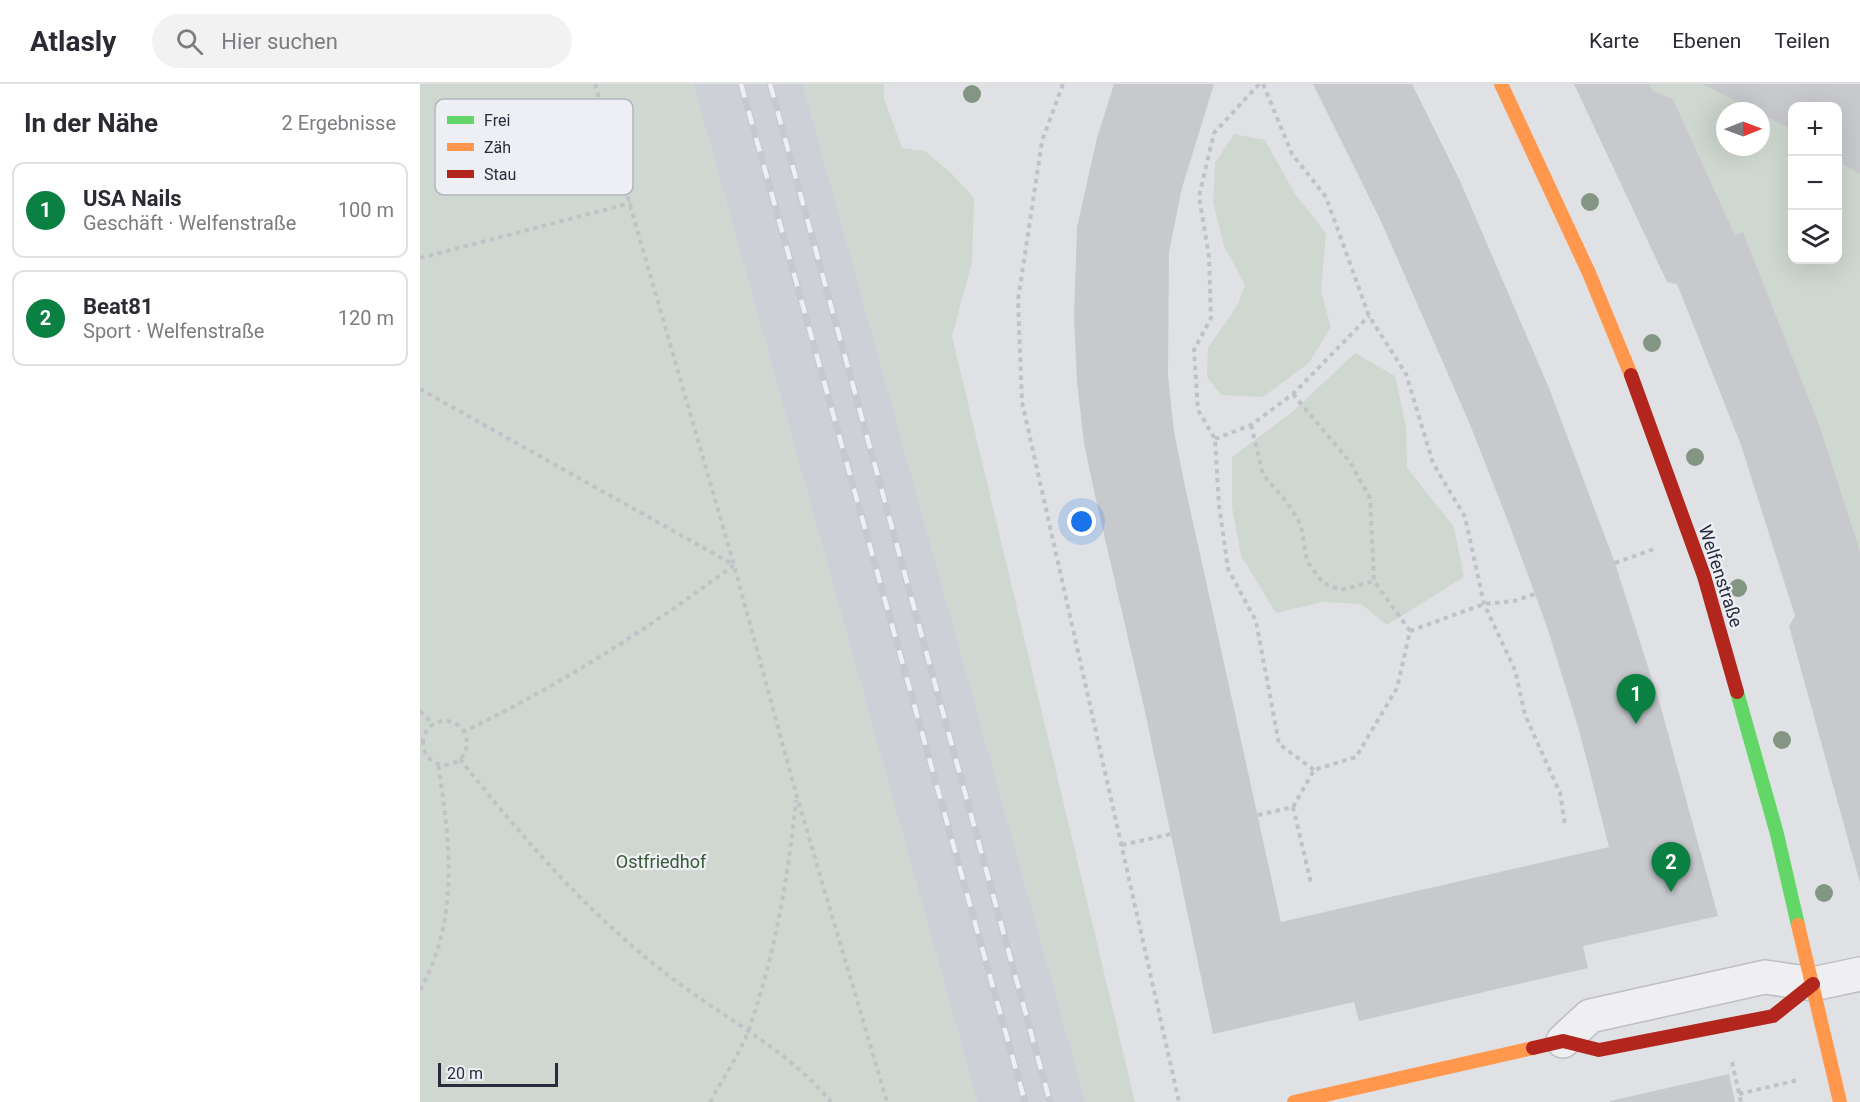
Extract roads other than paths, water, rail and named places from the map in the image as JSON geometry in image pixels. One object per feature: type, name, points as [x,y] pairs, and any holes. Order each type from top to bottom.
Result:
[{"type":"street","name":"Welfenstraße","points":[[1501,84],[1607,316],[1704,576],[1777,834],[1840,1102]]},
{"type":"street","points":[[1294,1102],[1563,1041],[1590,1016],[1765,976],[1813,984],[1860,974]]},
{"type":"railway","points":[[741,84],[1025,1102]]},
{"type":"railway","points":[[770,84],[1050,1102]]},
{"type":"place","name":"USA Nails","points":[[1636,724]]},
{"type":"place","name":"Beat81","points":[[1671,892]]},
{"type":"park label","name":"Ostfriedhof","points":[[661,861]]}]
